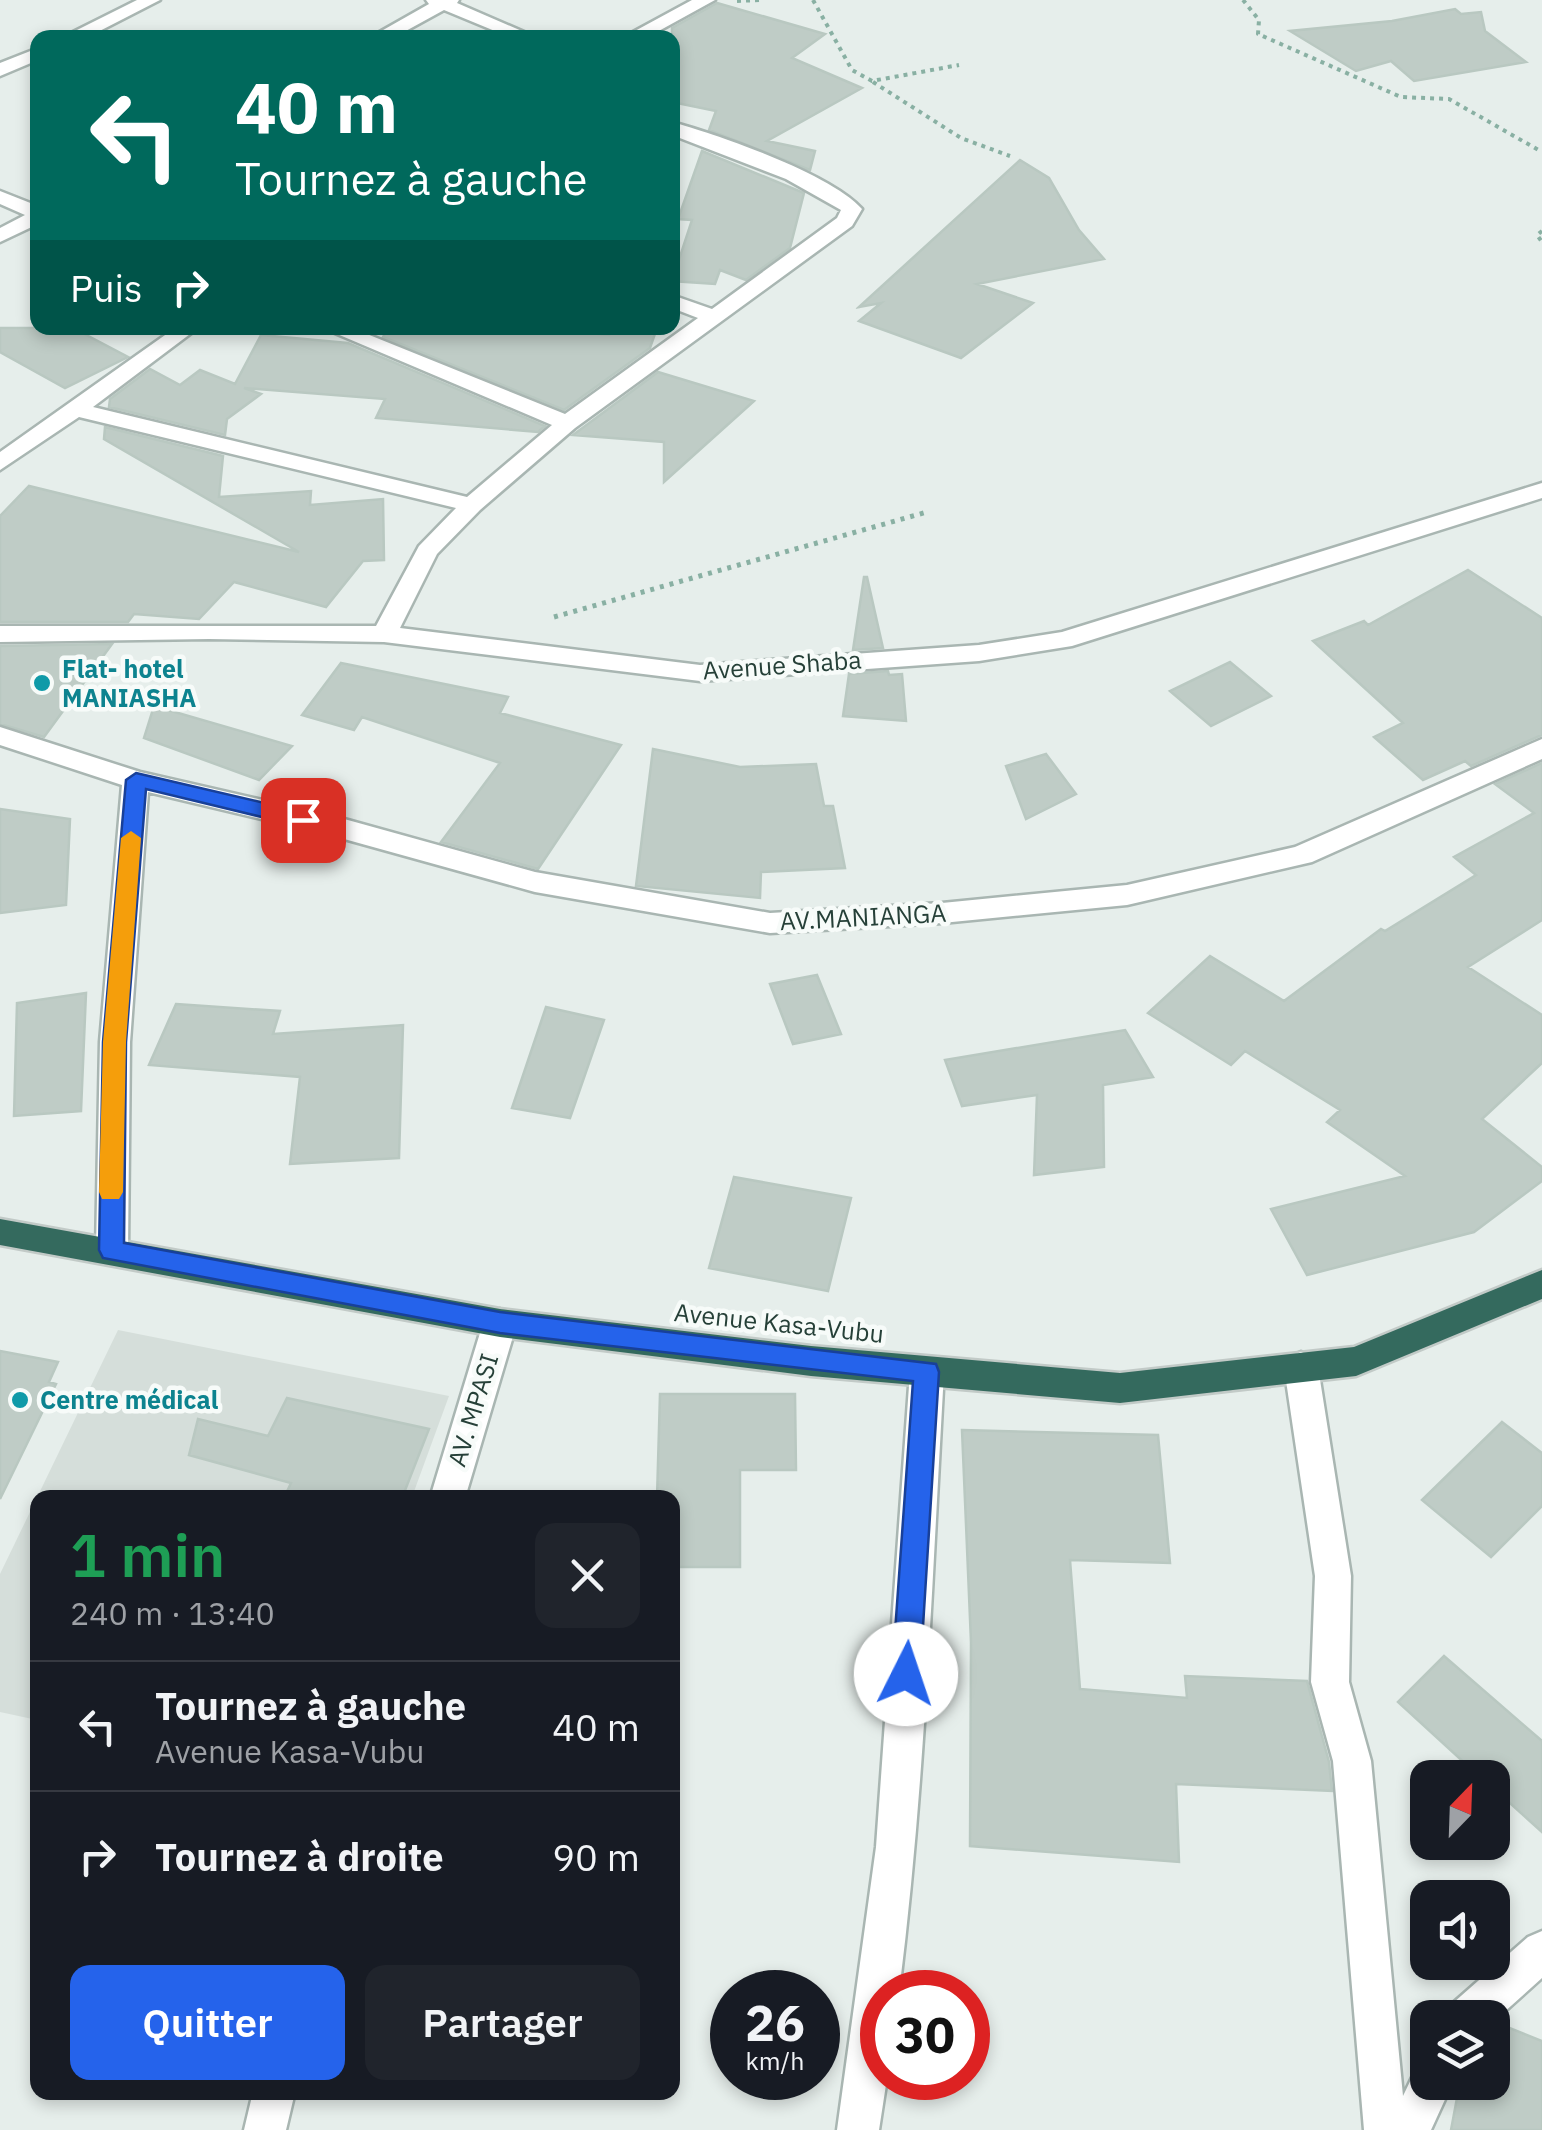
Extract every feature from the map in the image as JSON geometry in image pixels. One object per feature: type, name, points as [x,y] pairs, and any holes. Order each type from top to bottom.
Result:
[{"type":"highway","name":"Avenue Kasa-Vubu","points":[[0,1232],[500,1323],[927,1372],[1120,1388],[1356,1361],[1542,1284]]},
{"type":"street","points":[[87,30],[150,0]]},
{"type":"street","points":[[647,30],[706,0]]},
{"type":"street","points":[[392,30],[443,1],[510,30]]},
{"type":"street","points":[[0,70],[30,57]]},
{"type":"street","points":[[384,634],[427,551],[472,505],[567,423],[845,222],[852,209],[826,191],[680,131]]},
{"type":"street","points":[[0,197],[30,210]]},
{"type":"street","points":[[0,236],[30,219]]},
{"type":"street","points":[[680,304],[712,316]]},
{"type":"street","points":[[0,463],[178,335]]},
{"type":"street","points":[[351,335],[567,423]]},
{"type":"street","points":[[74,408],[472,505]]},
{"type":"street","name":"Avenue Shaba","points":[[0,634],[384,634],[700,672],[1011,649],[1063,640],[1118,624],[1542,490]]},
{"type":"street","name":"AV.MANIANGA","points":[[0,736],[136,780],[336,828],[535,882],[770,923],[942,913],[1126,894],[1302,855],[1542,748]]},
{"type":"street","points":[[112,1250],[115,1042],[136,780]]},
{"type":"street","name":"AV. MPASI","points":[[449,1490],[500,1323]]},
{"type":"street","points":[[1301,1367],[1333,1576],[1330,1682],[1352,1761],[1386,2130]]},
{"type":"street","points":[[858,2130],[876,2034],[894,1861],[927,1372]]},
{"type":"street","points":[[1488,2000],[1542,1952]]},
{"type":"street","points":[[265,2130],[272,2100]]},
{"type":"street","points":[[1408,2130],[1423,2100]]},
{"type":"path","points":[[813,0],[852,70],[961,138],[1010,156]]},
{"type":"path","points":[[1244,0],[1259,20],[1258,34],[1401,97],[1449,99],[1542,152]]},
{"type":"path","points":[[872,81],[959,65]]},
{"type":"path","points":[[1542,231],[1537,235],[1542,242]]},
{"type":"path","points":[[552,618],[928,512]]},
{"type":"shaded area","points":[[118,1330],[449,1396],[415,1490],[41,1490]]},
{"type":"shaded area","points":[[30,1512],[30,1718],[0,1712],[0,1574]]},
{"type":"building","points":[[717,3],[825,34],[792,58],[862,88],[767,141],[815,151],[810,170],[709,130],[716,111],[680,104],[680,30],[672,28]]},
{"type":"building","points":[[1455,9],[1461,14],[1481,12],[1485,31],[1526,62],[1414,81],[1391,61],[1356,71],[1290,31],[1392,21]]},
{"type":"building","points":[[702,151],[804,193],[790,248],[746,280],[720,270],[715,284],[680,282],[680,257],[692,220],[680,219]]},
{"type":"building","points":[[1020,160],[1049,178],[1079,230],[1104,259],[977,284],[1033,303],[961,358],[859,321],[881,303],[859,307]]},
{"type":"building","points":[[0,328],[30,328],[30,335],[86,335],[128,357],[65,388],[0,352]]},
{"type":"building","points":[[261,335],[348,343],[545,426],[538,432],[376,418],[385,399],[244,388],[261,394],[227,419],[225,435],[109,407],[110,399],[150,369],[180,385],[200,370],[235,384]]},
{"type":"building","points":[[655,335],[650,348],[564,410],[383,337]]},
{"type":"building","points":[[658,372],[754,401],[664,482],[664,442],[573,435]]},
{"type":"building","points":[[105,427],[223,456],[219,497],[311,491],[310,505],[383,499],[384,560],[363,561],[326,607],[234,582],[199,619],[134,614],[128,622],[0,622],[0,516],[29,486],[299,552],[104,439]]},
{"type":"building","points":[[1468,570],[1542,618],[1542,735],[1471,766],[1465,761],[1423,780],[1374,737],[1403,723],[1313,641],[1364,621],[1368,625]]},
{"type":"building","points":[[864,577],[883,648],[853,650]]},
{"type":"building","name":"Flat- hotel MANIASHA","points":[[112,644],[44,737],[0,724],[0,646]]},
{"type":"building","points":[[1230,662],[1271,696],[1211,726],[1170,691]]},
{"type":"building","points":[[341,663],[508,697],[500,713],[621,745],[538,869],[441,842],[500,763],[362,717],[354,730],[302,715]]},
{"type":"building","points":[[888,671],[889,675],[902,674],[906,721],[843,716],[849,674]]},
{"type":"building","points":[[154,706],[292,746],[259,780],[144,738]]},
{"type":"building","points":[[653,749],[740,767],[816,764],[824,806],[833,806],[845,868],[761,872],[760,898],[636,886]]},
{"type":"building","points":[[1046,754],[1076,794],[1026,819],[1006,766]]},
{"type":"building","points":[[1542,763],[1542,920],[1468,967],[1542,1015],[1542,1063],[1482,1119],[1542,1167],[1542,1181],[1474,1232],[1307,1275],[1271,1209],[1405,1176],[1327,1122],[1340,1110],[1245,1051],[1231,1065],[1148,1013],[1210,956],[1284,1001],[1381,929],[1385,931],[1476,875],[1454,857],[1534,813],[1495,784]]},
{"type":"building","points":[[0,809],[70,819],[66,905],[0,913]]},
{"type":"building","points":[[817,975],[841,1034],[793,1044],[770,984]]},
{"type":"building","points":[[86,993],[81,1111],[14,1116],[17,1003]]},
{"type":"building","points":[[176,1004],[280,1011],[273,1034],[403,1025],[399,1158],[290,1164],[300,1077],[149,1065]]},
{"type":"building","points":[[546,1007],[604,1020],[570,1118],[512,1108]]},
{"type":"building","points":[[1125,1030],[1153,1077],[1103,1085],[1104,1167],[1034,1175],[1037,1095],[962,1106],[945,1060]]},
{"type":"building","points":[[734,1177],[851,1198],[828,1291],[709,1268]]},
{"type":"building","name":"Centre médical","points":[[0,1351],[58,1362],[49,1382],[56,1384],[0,1499]]},
{"type":"building","points":[[660,1394],[795,1394],[796,1470],[740,1470],[740,1567],[680,1567],[680,1490],[657,1490]]},
{"type":"building","points":[[287,1398],[429,1429],[405,1490],[288,1490],[291,1483],[189,1455],[198,1419],[268,1436]]},
{"type":"building","points":[[1502,1422],[1542,1453],[1542,1506],[1491,1557],[1422,1500]]},
{"type":"building","points":[[962,1430],[1158,1435],[1170,1563],[1070,1560],[1080,1689],[1187,1698],[1185,1676],[1307,1681],[1329,1762],[1332,1791],[1176,1784],[1179,1862],[970,1846],[971,1642]]},
{"type":"building","points":[[1444,1656],[1542,1741],[1542,1832],[1510,1803],[1510,1760],[1461,1760],[1398,1702]]},
{"type":"building","points":[[1510,2028],[1542,2041],[1542,2130],[1451,2130],[1457,2100],[1510,2100]]},
{"type":"slow traffic","points":[[111,1192],[115,1042],[131,838]]},
{"type":"place","name":"Flat- hotel MANIASHA","points":[[42,683]]},
{"type":"place","name":"Centre médical","points":[[20,1400]]},
{"type":"route","points":[[303,820],[136,780],[115,1042],[110,1162],[112,1250],[500,1323],[927,1372],[906,1674]]}]
